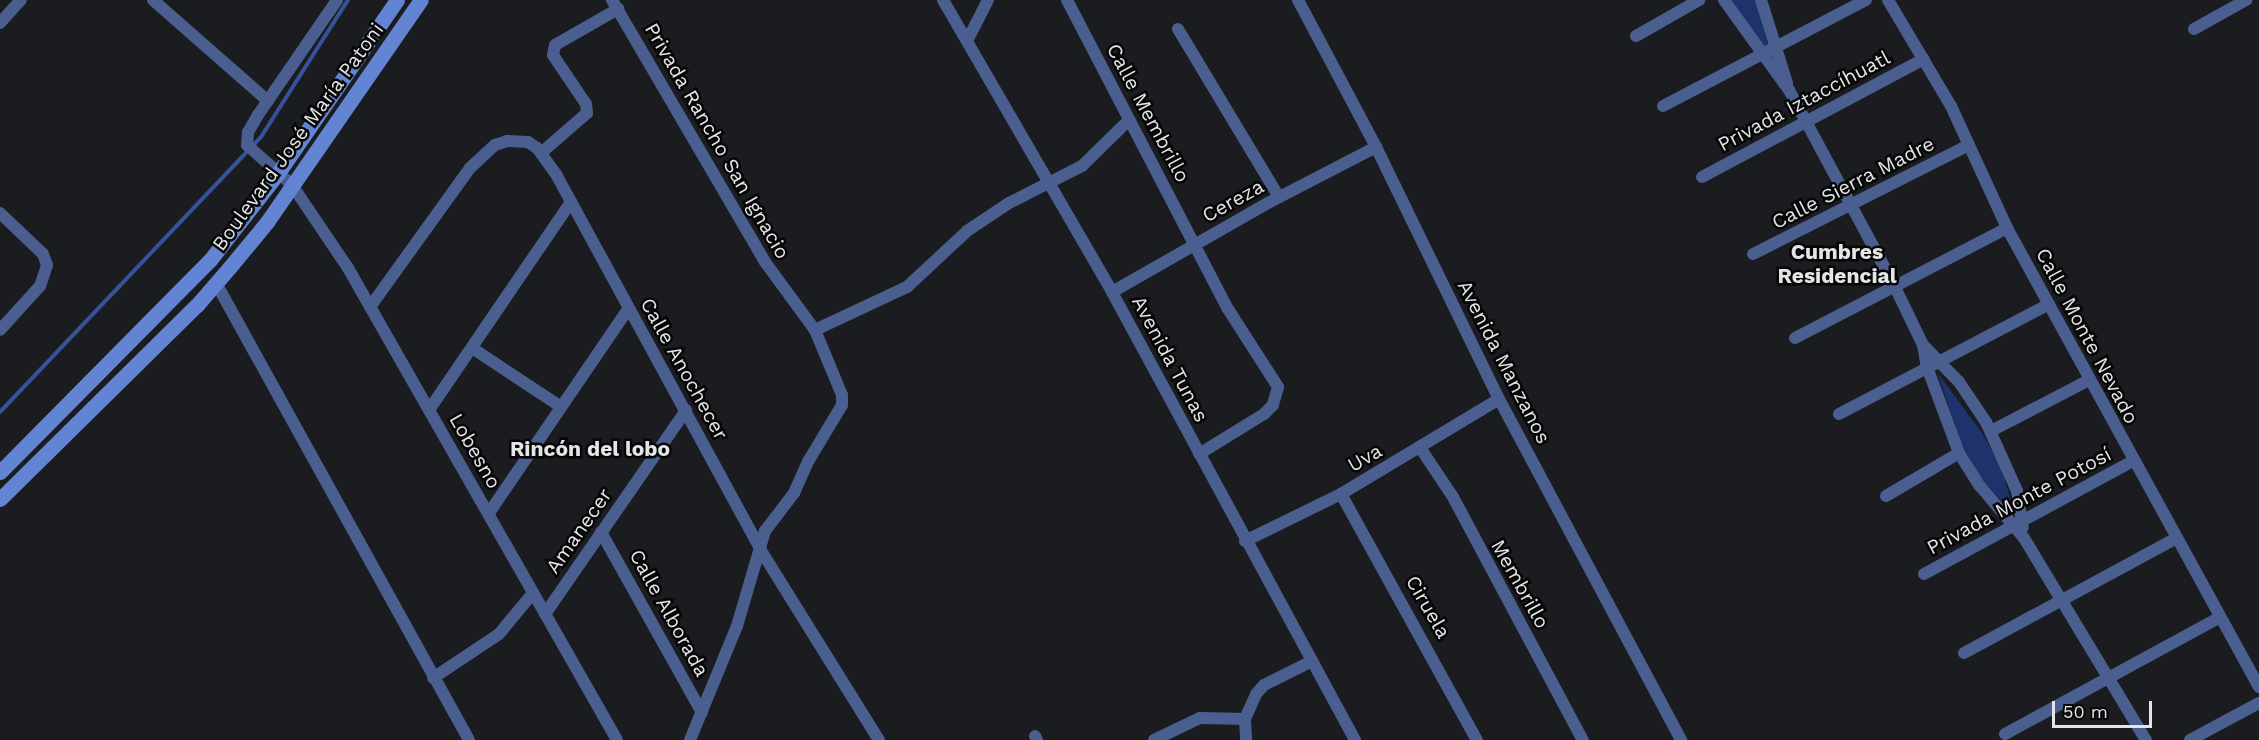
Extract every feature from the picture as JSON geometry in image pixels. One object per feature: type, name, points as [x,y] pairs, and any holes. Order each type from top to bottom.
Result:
[{"type":"main road","name":"Boulevard José María Patoni","points":[[0,472],[175,299],[278,173],[397,0]]},
{"type":"main road","name":"Boulevard José María Patoni","points":[[0,499],[216,283],[292,185],[421,0]]},
{"type":"street","points":[[153,0],[268,101],[337,0]]},
{"type":"street","name":"Avenida Tunas","points":[[943,0],[1051,183],[1112,292],[1245,541],[1355,740]]},
{"type":"street","points":[[967,41],[988,0]]},
{"type":"street","name":"Calle Membrillo","points":[[1067,0],[1196,244]]},
{"type":"street","name":"Avenida Manzanos","points":[[1298,0],[1376,147],[1499,399],[1677,739]]},
{"type":"street","points":[[1636,36],[1699,0]]},
{"type":"street","points":[[1724,0],[1789,90],[1894,285],[1923,345],[1927,367],[1959,453],[2018,525],[2112,678],[2146,740]]},
{"type":"street","points":[[1761,0],[1778,48],[1789,90]]},
{"type":"street","points":[[1663,106],[1764,56],[1866,0]]},
{"type":"street","name":"Calle Monte Nevado","points":[[1888,0],[1924,59],[1970,145],[2007,228],[2089,380],[2259,687]]},
{"type":"street","points":[[2194,29],[2246,0]]},
{"type":"street","points":[[0,23],[18,1]]},
{"type":"street","points":[[370,307],[444,201],[487,152],[495,145],[518,140],[541,153],[587,113],[586,104],[553,55],[555,45],[616,3]]},
{"type":"street","name":"Privada Rancho San Ignacio","points":[[616,3],[790,301],[815,330],[842,395],[842,405],[794,493],[765,531],[737,626],[690,740]]},
{"type":"street","points":[[1178,29],[1279,197]]},
{"type":"street","name":"Privada Iztaccíhuatl","points":[[1702,177],[1924,59]]},
{"type":"street","name":"Lobesno","points":[[268,101],[248,132],[248,145],[292,185],[370,307],[617,740]]},
{"type":"street","points":[[815,330],[907,287],[967,231],[1009,203],[1082,166],[1129,120]]},
{"type":"street","name":"Calle Sierra Madre","points":[[1753,254],[1970,145]]},
{"type":"street","name":"Cereza","points":[[1112,292],[1279,197],[1376,147]]},
{"type":"street","name":"Calle Anochecer","points":[[541,153],[571,202],[760,549],[879,740]]},
{"type":"street","points":[[429,410],[571,202]]},
{"type":"street","points":[[0,213],[43,254],[47,265],[47,276],[40,286],[1,326]]},
{"type":"street","points":[[1796,338],[2007,228]]},
{"type":"street","points":[[1196,244],[1235,322],[1278,387],[1273,405],[1264,414],[1199,454]]},
{"type":"street","points":[[216,283],[469,740]]},
{"type":"street","points":[[1839,414],[2049,304]]},
{"type":"street","points":[[489,513],[628,309]]},
{"type":"street","points":[[1923,345],[1941,360],[1991,431],[2017,491],[2018,525]]},
{"type":"street","points":[[472,348],[561,407]]},
{"type":"street","points":[[1991,431],[2089,380]]},
{"type":"street","name":"Uva","points":[[1245,541],[1341,494],[1421,449],[1499,399]]},
{"type":"street","name":"Amanecer","points":[[545,614],[686,410]]},
{"type":"street","name":"Membrillo","points":[[1421,449],[1444,482],[1583,740]]},
{"type":"street","points":[[1886,496],[1959,453]]},
{"type":"street","name":"Privada Monte Potosí","points":[[1924,574],[2133,461]]},
{"type":"street","name":"Ciruela","points":[[1341,494],[1477,740]]},
{"type":"street","name":"Calle Alborada","points":[[601,532],[702,713]]},
{"type":"street","points":[[1964,653],[2061,597],[2177,538]]},
{"type":"street","points":[[433,678],[499,634],[533,593]]},
{"type":"street","points":[[2005,734],[2219,618]]},
{"type":"street","points":[[1246,740],[1245,719],[1264,686],[1312,661]]},
{"type":"street","points":[[2190,740],[2259,703]]},
{"type":"street","points":[[1154,740],[1200,718],[1245,719]]},
{"type":"shaded area","points":[[1729,0],[1756,0],[1770,52],[1736,12]]},
{"type":"shaded area","points":[[1937,372],[1982,433],[2001,466],[2015,516],[1980,477],[1961,443]]},
{"type":"waterway","points":[[0,412],[261,137],[348,0]]},
{"type":"district","name":"Cumbres Residencial","points":[[1837,264]]},
{"type":"district","name":"Rincón del lobo","points":[[590,449]]}]
